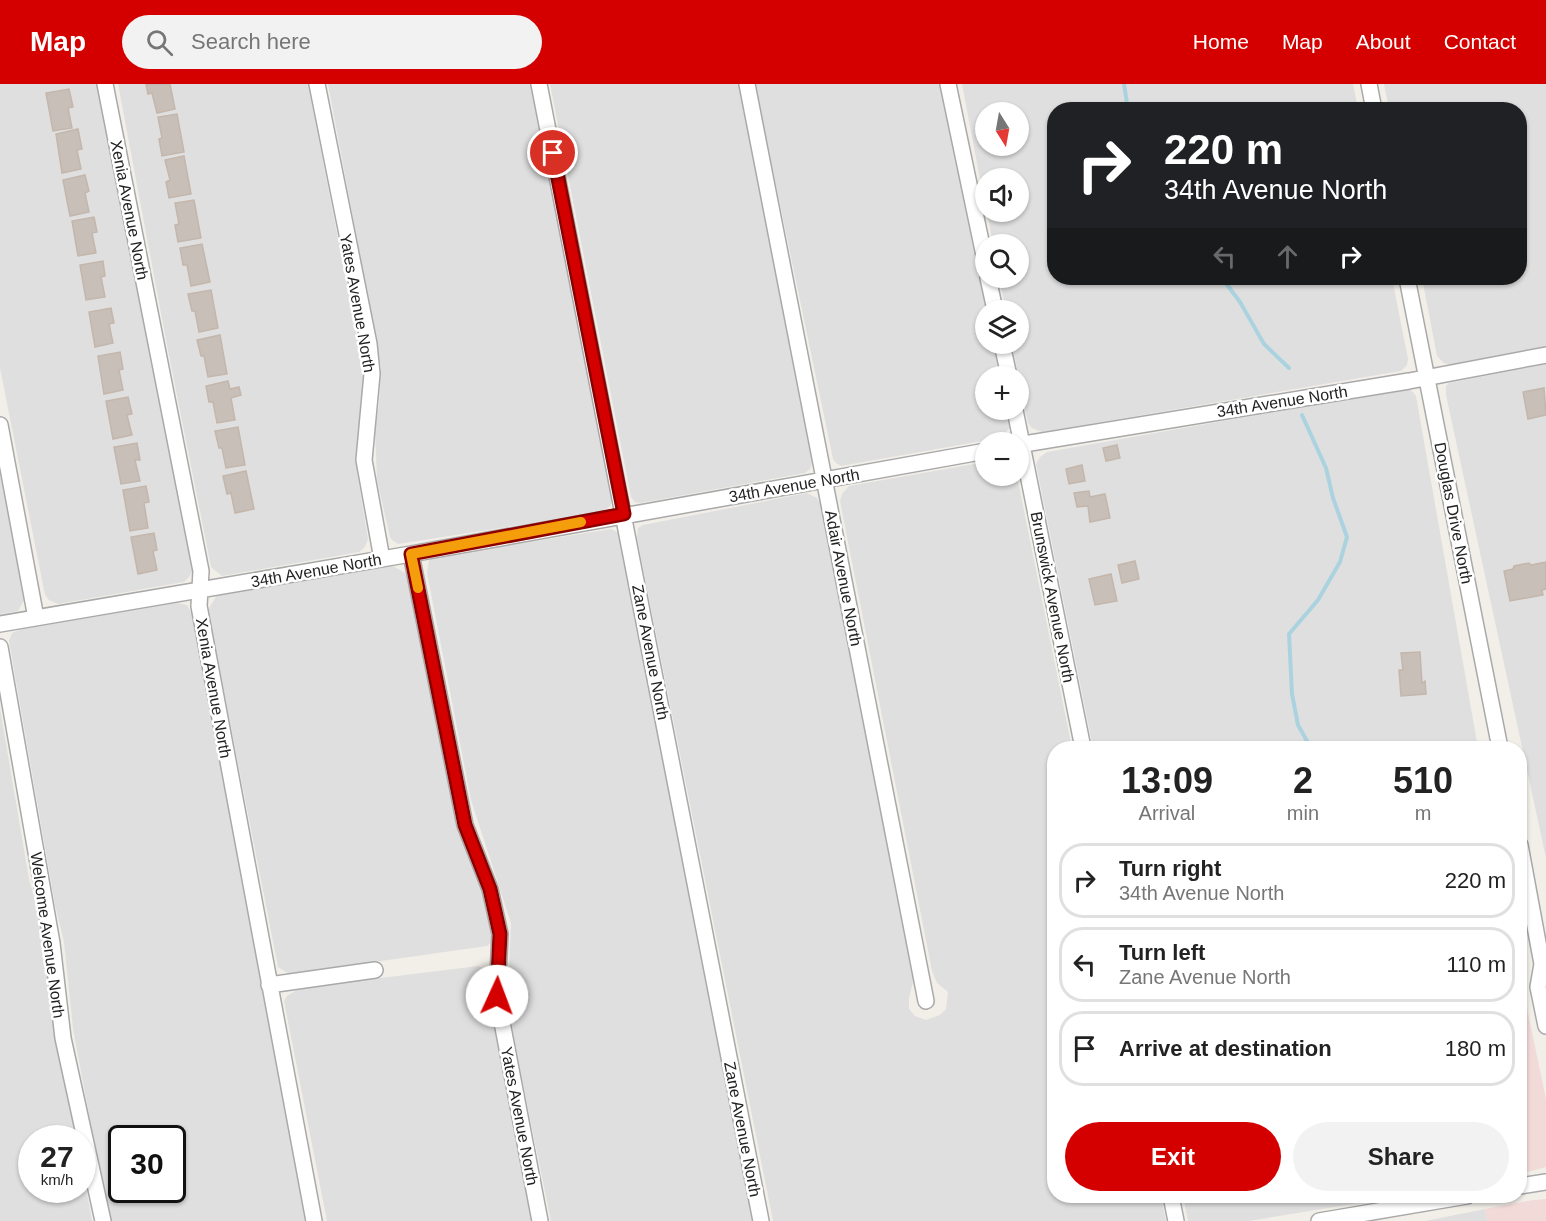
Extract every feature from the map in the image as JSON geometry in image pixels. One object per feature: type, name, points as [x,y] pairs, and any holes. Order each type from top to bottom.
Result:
[{"type":"street","name":"Xenia Avenue North","points":[[105,84],[201,571],[199,606],[314,1221]]},
{"type":"street","name":"Yates Avenue North","points":[[317,84],[369,344],[372,374],[364,460],[382,559]]},
{"type":"street","name":"Zane Avenue North","points":[[539,84],[761,1221]]},
{"type":"street","name":"Adair Avenue North","points":[[747,84],[926,1001]]},
{"type":"street","points":[[948,84],[979,234]]},
{"type":"street","points":[[1369,84],[1372,102]]},
{"type":"street","name":"Douglas Drive North","points":[[1408,285],[1499,741]]},
{"type":"street","name":"34th Avenue North","points":[[1029,444],[1427,378],[1546,355]]},
{"type":"street","points":[[0,425],[36,618]]},
{"type":"street","name":"34th Avenue North","points":[[0,624],[411,554],[975,453]]},
{"type":"street","name":"Brunswick Avenue North","points":[[1029,484],[1082,741]]},
{"type":"street","name":"Yates Avenue North","points":[[411,554],[465,825],[490,889],[500,934],[497,996],[540,1221]]},
{"type":"street","name":"Welcome Avenue North","points":[[0,647],[52,943],[63,1038],[103,1221]]},
{"type":"street","points":[[1527,880],[1544,966],[1538,987],[1546,1026]]},
{"type":"street","points":[[269,985],[375,970]]},
{"type":"street","points":[[1527,1185],[1546,1182]]},
{"type":"street","points":[[1172,1203],[1176,1221]]},
{"type":"street","points":[[1319,1221],[1382,1216],[1437,1203]]},
{"type":"shaded area","points":[[0,84],[100,84],[193,570],[184,582],[58,604],[49,600],[45,595],[0,368]]},
{"type":"shaded area","points":[[118,84],[308,84],[364,373],[363,403],[356,455],[368,539],[365,547],[359,552],[222,576],[211,567]]},
{"type":"shaded area","points":[[328,84],[531,84],[613,499],[610,506],[602,512],[398,544],[390,537],[377,480],[375,431],[381,368]]},
{"type":"shaded area","points":[[550,84],[739,84],[812,463],[810,469],[805,473],[640,503],[635,502],[631,497]]},
{"type":"shaded area","points":[[755,84],[943,84],[975,248],[975,288],[983,288],[985,300],[975,300],[975,354],[995,354],[998,366],[975,366],[975,420],[1008,420],[1010,427],[1006,432],[975,432],[975,442],[841,466],[833,459]]},
{"type":"shaded area","points":[[962,84],[1353,84],[1357,102],[1047,102],[1047,285],[1393,285],[1408,359],[1407,365],[1401,371],[1042,432],[1032,428],[1028,423],[1029,366],[1016,366],[1014,354],[1029,354],[1029,300],[1004,300],[1001,288],[1029,288],[1029,234],[991,234],[989,222],[1029,222],[1029,168],[978,168],[976,156],[1029,156],[1029,102],[975,102],[975,153]]},
{"type":"shaded area","points":[[1384,84],[1546,84],[1546,346],[1451,365],[1444,363],[1437,356],[1423,285],[1527,285],[1527,102],[1388,102]]},
{"type":"shaded area","points":[[1546,364],[1546,858],[1527,770],[1527,741],[1521,741],[1446,395],[1446,386],[1449,383]]},
{"type":"shaded area","points":[[1406,389],[1412,391],[1416,396],[1477,741],[1092,741],[1036,464],[1047,452]]},
{"type":"shaded area","points":[[975,464],[975,486],[1019,486],[1071,741],[1047,741],[1047,1203],[1162,1203],[1166,1221],[773,1221],[637,538],[638,528],[643,525],[807,493],[817,498],[823,509],[914,978],[909,1009],[915,1016],[926,1020],[940,1015],[946,1009],[948,992],[937,983],[932,971],[840,501],[842,494],[849,486]]},
{"type":"shaded area","points":[[0,473],[24,600],[18,611],[0,614]]},
{"type":"shaded area","points":[[611,529],[617,532],[625,542],[754,1221],[551,1221],[514,1040],[508,995],[511,923],[471,800],[427,573],[429,560],[436,557]]},
{"type":"shaded area","points":[[393,566],[407,574],[453,806],[487,902],[493,924],[492,941],[487,946],[289,974],[278,967],[208,610],[217,595]]},
{"type":"shaded area","points":[[177,603],[187,605],[195,619],[311,1221],[109,1221],[96,1152],[96,1125],[91,1125],[73,1029],[64,942],[55,905],[9,641],[12,633],[22,629]]},
{"type":"shaded area","points":[[0,708],[29,879],[43,930],[56,1037],[73,1125],[18,1125],[18,1203],[89,1203],[92,1221],[0,1221]]},
{"type":"shaded area","points":[[478,966],[490,972],[491,989],[533,1221],[327,1221],[284,1001],[287,996],[300,988]]},
{"type":"shaded area","points":[[1527,1008],[1546,1099],[1546,1167],[1527,1172]]},
{"type":"shaded area","points":[[1546,1199],[1546,1221],[1487,1221],[1485,1209],[1527,1203]]},
{"type":"shaded area","points":[[1184,1203],[1358,1203],[1249,1221],[1188,1221]]},
{"type":"shaded area","points":[[1485,1209],[1487,1221],[1425,1221]]},
{"type":"building","points":[[146,84],[170,84],[175,109],[157,113],[152,93],[148,94]]},
{"type":"building","points":[[69,89],[73,107],[68,108],[72,128],[53,131],[46,93]]},
{"type":"building","points":[[177,114],[184,152],[162,156],[159,139],[162,138],[158,117]]},
{"type":"building","points":[[78,129],[82,149],[77,150],[81,169],[62,173],[56,134]]},
{"type":"building","points":[[184,156],[191,194],[169,198],[166,182],[170,180],[165,160]]},
{"type":"building","points":[[85,175],[89,191],[85,193],[89,212],[70,216],[63,180]]},
{"type":"building","points":[[194,200],[201,238],[178,242],[175,225],[179,224],[175,203]]},
{"type":"building","points":[[94,217],[97,232],[92,233],[96,253],[78,256],[72,221]]},
{"type":"building","points":[[202,244],[210,282],[191,286],[187,265],[183,265],[180,248]]},
{"type":"building","points":[[103,261],[105,276],[101,277],[105,297],[86,300],[80,265]]},
{"type":"building","points":[[211,290],[218,328],[199,332],[195,311],[192,311],[188,294]]},
{"type":"building","points":[[111,308],[114,323],[109,324],[113,343],[95,347],[89,312]]},
{"type":"building","points":[[220,335],[227,374],[208,377],[204,356],[201,356],[197,340]]},
{"type":"building","points":[[120,352],[123,369],[119,370],[123,390],[104,394],[98,356]]},
{"type":"building","points":[[228,381],[230,389],[239,387],[241,395],[231,398],[235,420],[217,423],[213,402],[209,402],[206,386]]},
{"type":"building","points":[[1544,388],[1546,415],[1528,419],[1523,392]]},
{"type":"building","points":[[128,397],[132,414],[127,415],[132,435],[113,439],[106,401]]},
{"type":"building","points":[[238,427],[245,465],[226,468],[222,448],[219,448],[215,431]]},
{"type":"building","points":[[137,443],[140,460],[135,460],[140,481],[121,484],[114,447]]},
{"type":"building","points":[[1117,445],[1120,458],[1106,461],[1103,448]]},
{"type":"building","points":[[1082,465],[1085,481],[1069,484],[1066,469]]},
{"type":"building","points":[[246,471],[254,509],[235,513],[231,493],[227,494],[223,476]]},
{"type":"building","points":[[146,486],[149,502],[144,503],[148,528],[130,531],[123,490]]},
{"type":"building","points":[[1089,491],[1090,497],[1105,494],[1110,518],[1090,522],[1088,506],[1077,507],[1074,493]]},
{"type":"building","points":[[154,533],[157,550],[153,551],[157,570],[138,574],[131,537]]},
{"type":"building","points":[[1135,561],[1139,579],[1122,583],[1118,565]]},
{"type":"building","points":[[1546,562],[1546,589],[1542,590],[1543,595],[1510,601],[1504,571],[1513,569],[1514,566]]},
{"type":"building","points":[[1111,574],[1117,601],[1095,605],[1089,579]]},
{"type":"building","points":[[1420,652],[1422,683],[1425,681],[1426,694],[1401,696],[1399,670],[1403,670],[1401,653]]},
{"type":"waterway","points":[[1124,84],[1127,102]]},
{"type":"waterway","points":[[1227,285],[1240,302],[1264,344],[1289,368]]},
{"type":"waterway","points":[[1302,415],[1326,468],[1333,498],[1347,537],[1340,562],[1318,600],[1289,634],[1292,694],[1298,725],[1307,741]]},
{"type":"slow traffic","points":[[418,588],[411,554],[581,522]]},
{"type":"route","points":[[497,996],[500,934],[490,889],[465,825],[411,554],[624,514],[553,153]]}]
